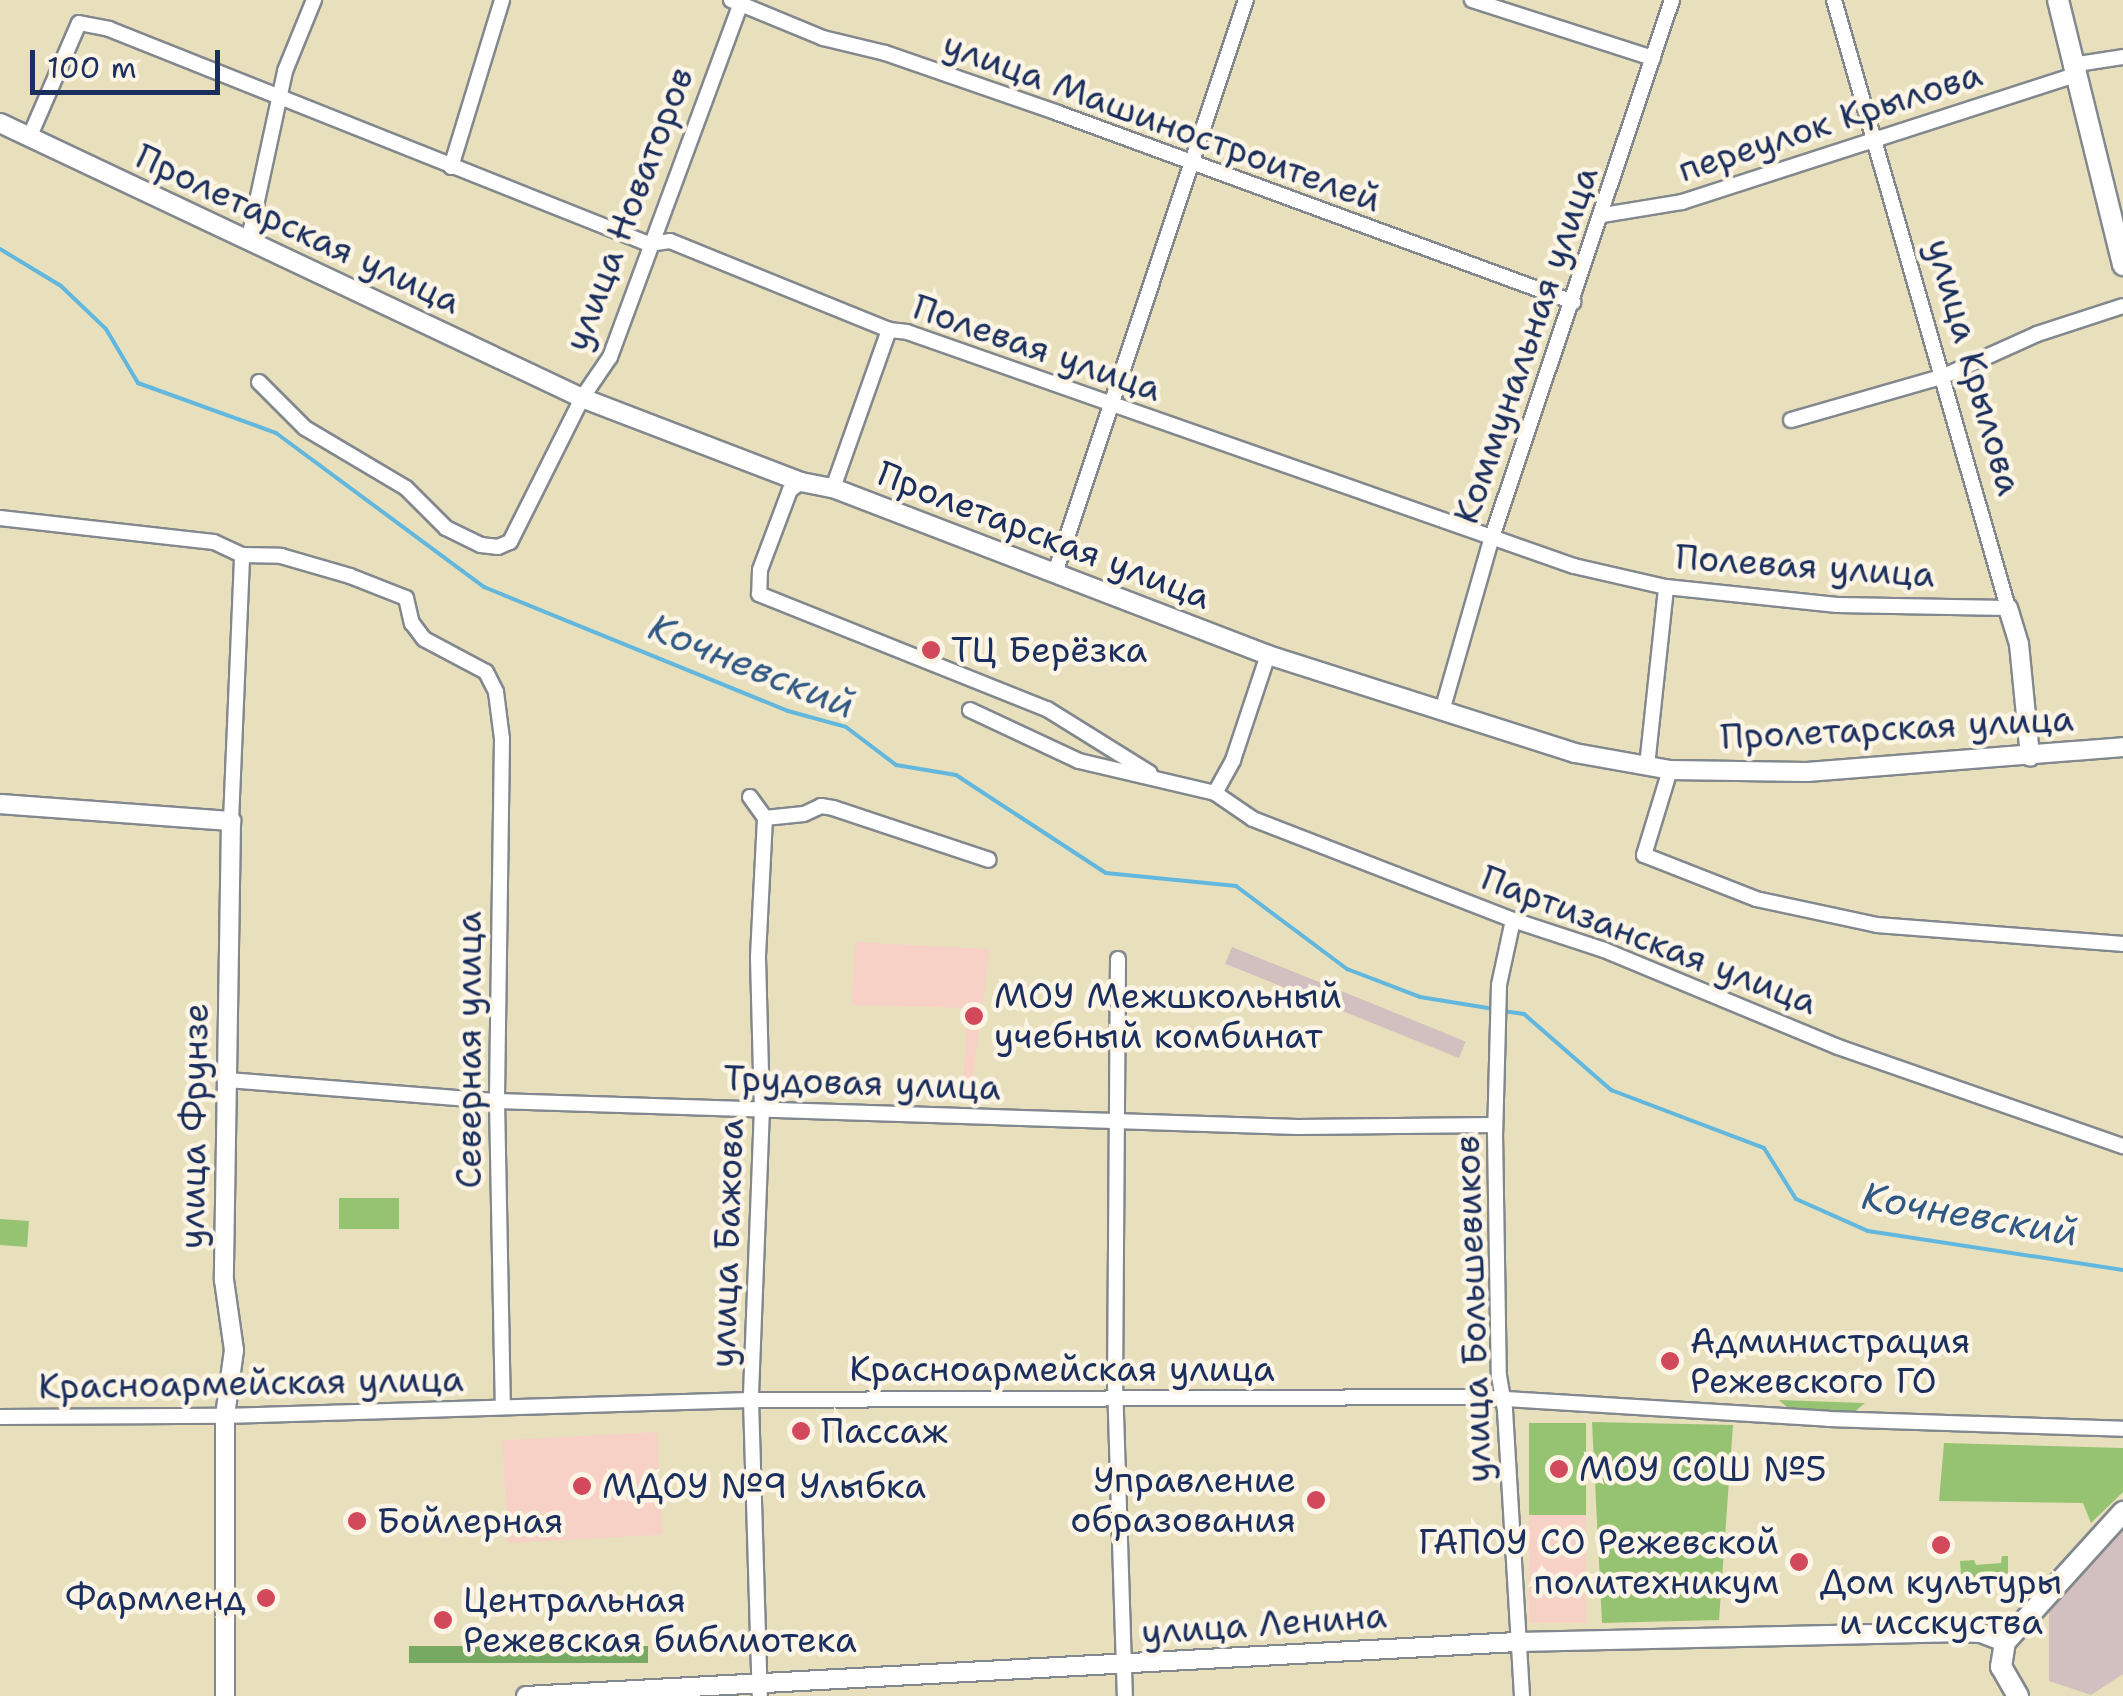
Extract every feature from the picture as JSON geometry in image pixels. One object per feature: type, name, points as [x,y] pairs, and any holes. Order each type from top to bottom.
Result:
[{"type":"main road","points":[[2058,0],[2072,70],[2123,266]]},
{"type":"main road","points":[[2018,1696],[2001,1666],[2005,1642],[2123,1512]]},
{"type":"street","points":[[248,238],[282,100],[285,71],[314,0]]},
{"type":"street","points":[[451,166],[502,0]]},
{"type":"street","points":[[1054,573],[1246,0]]},
{"type":"street","name":"Коммунальная улица","points":[[1442,711],[1492,537],[1604,216],[1672,0]]},
{"type":"street","name":"улица Крылова","points":[[1834,0],[2019,644],[2030,756]]},
{"type":"street","name":"улица Машиностроителей","points":[[738,1],[823,38],[885,53],[1572,302]]},
{"type":"street","name":"улица Новаторов","points":[[259,382],[305,428],[406,488],[446,528],[498,548],[510,542],[582,398],[610,357],[738,1]]},
{"type":"street","points":[[1478,1],[1653,58]]},
{"type":"street","name":"Полевая улица","points":[[28,138],[78,23],[108,29],[648,244],[670,241],[889,330],[907,332],[1574,566],[1666,587],[1837,605],[2008,608]]},
{"type":"street","name":"переулок Крылова","points":[[1604,216],[1682,202],[1875,141],[2072,70],[2123,57]]},
{"type":"street","name":"Пролетарская улица","points":[[0,123],[582,398],[801,482],[833,488],[1268,655],[1574,752],[1670,770],[1807,772],[2123,747]]},
{"type":"street","points":[[1791,420],[1944,376],[2037,334],[2123,306]]},
{"type":"street","points":[[833,488],[889,330]]},
{"type":"street","name":"Партизанская улица","points":[[801,482],[790,490],[760,570],[759,594],[1046,709],[1159,778]]},
{"type":"street","points":[[0,518],[214,542],[242,555]]},
{"type":"street","name":"Северная улица","points":[[242,555],[281,556],[406,598],[412,623],[424,638],[486,672],[496,692],[502,739],[497,1101],[503,1407]]},
{"type":"street","name":"улица Фрунзе","points":[[225,1696],[225,1416],[234,1350],[224,1280],[231,821],[242,555]]},
{"type":"street","points":[[1647,766],[1666,587]]},
{"type":"street","points":[[1215,792],[1233,760],[1268,655]]},
{"type":"street","name":"Партизанская улица","points":[[970,710],[1079,761],[1215,792],[1253,818],[1513,920],[1604,950],[1838,1046],[2123,1146]]},
{"type":"street","points":[[1670,770],[1644,855],[1756,899],[1878,925],[2123,944]]},
{"type":"street","points":[[750,797],[765,818],[804,814],[821,806],[833,808],[989,860]]},
{"type":"street","points":[[0,804],[231,821]]},
{"type":"street","name":"улица Бажова","points":[[760,1689],[751,1400],[762,1108],[758,958],[765,818]]},
{"type":"street","name":"улица Большевиков","points":[[1513,920],[1499,985],[1495,1124],[1503,1399],[1522,1696]]},
{"type":"street","points":[[1118,959],[1117,1399],[1125,1696]]},
{"type":"street","name":"Трудовая улица","points":[[228,1080],[497,1101],[1298,1127],[1495,1124]]},
{"type":"street","name":"Красноармейская улица","points":[[0,1417],[225,1416],[751,1400],[1503,1399],[1828,1419],[2123,1428]]},
{"type":"street","name":"улица Ленина","points":[[526,1696],[760,1689],[1518,1642],[1953,1632],[1981,1633],[2005,1642]]},
{"type":"shaded area","name":"МОУ Межшкольный учебный комбинат","points":[[855,942],[990,949],[972,1084],[963,1082],[968,1008],[851,1005]]},
{"type":"shaded area","points":[[1232,947],[1466,1041],[1459,1058],[1225,964]]},
{"type":"shaded area","name":"МОУ СОШ №5","points":[[1529,1423],[1586,1423],[1586,1623],[1529,1623]]},
{"type":"shaded area","name":"МДОУ №9 Улыбка","points":[[657,1432],[662,1535],[508,1543],[502,1440]]},
{"type":"shaded area","points":[[2123,1527],[2123,1674],[2091,1695],[2049,1681],[2049,1608]]},
{"type":"green space","points":[[339,1198],[399,1198],[399,1229],[339,1229]]},
{"type":"green space","points":[[0,1219],[29,1221],[27,1247],[0,1245]]},
{"type":"green space","points":[[1779,1400],[1865,1403],[1852,1414],[1791,1411]]},
{"type":"green space","points":[[1592,1422],[1733,1425],[1719,1620],[1602,1623]]},
{"type":"green space","name":"МОУ СОШ №5","points":[[1529,1423],[1586,1423],[1586,1515],[1529,1515]]},
{"type":"green space","points":[[1944,1443],[2123,1448],[2123,1492],[2091,1523],[2083,1503],[1939,1501]]},
{"type":"green space","points":[[2002,1556],[2008,1556],[2008,1582],[1962,1586],[1960,1561],[1974,1560],[1976,1565],[2001,1563]]},
{"type":"green space","points":[[409,1646],[648,1646],[648,1663],[409,1663]]},
{"type":"waterway","name":"Кочневский","points":[[0,249],[61,286],[106,329],[138,383],[276,433],[484,587],[788,711],[846,727],[896,765],[956,775],[1106,873],[1236,886],[1347,969],[1420,997],[1494,1009]]},
{"type":"waterway","name":"Кочневский","points":[[1503,1011],[1524,1014],[1611,1090],[1764,1148],[1796,1199],[1868,1231],[2123,1270]]},
{"type":"place","name":"ТЦ Берёзка","points":[[931,650]]},
{"type":"place","name":"МОУ Межшкольный учебный комбинат","points":[[974,1016]]},
{"type":"place","name":"Администрация Режевского ГО","points":[[1670,1361]]},
{"type":"place","name":"Пассаж","points":[[801,1431]]},
{"type":"place","name":"МОУ СОШ №5","points":[[1559,1469]]},
{"type":"place","name":"МДОУ №9 Улыбка","points":[[582,1486]]},
{"type":"place","name":"Управление образования","points":[[1316,1500]]},
{"type":"place","name":"Бойлерная","points":[[357,1521]]},
{"type":"place","name":"Дом культуры и исскуства","points":[[1941,1545]]},
{"type":"place","name":"ГАПОУ СО Режевской политехникум","points":[[1799,1562]]},
{"type":"place","name":"Фармленд","points":[[266,1598]]},
{"type":"place","name":"Центральная Режевская библиотека","points":[[443,1620]]}]
